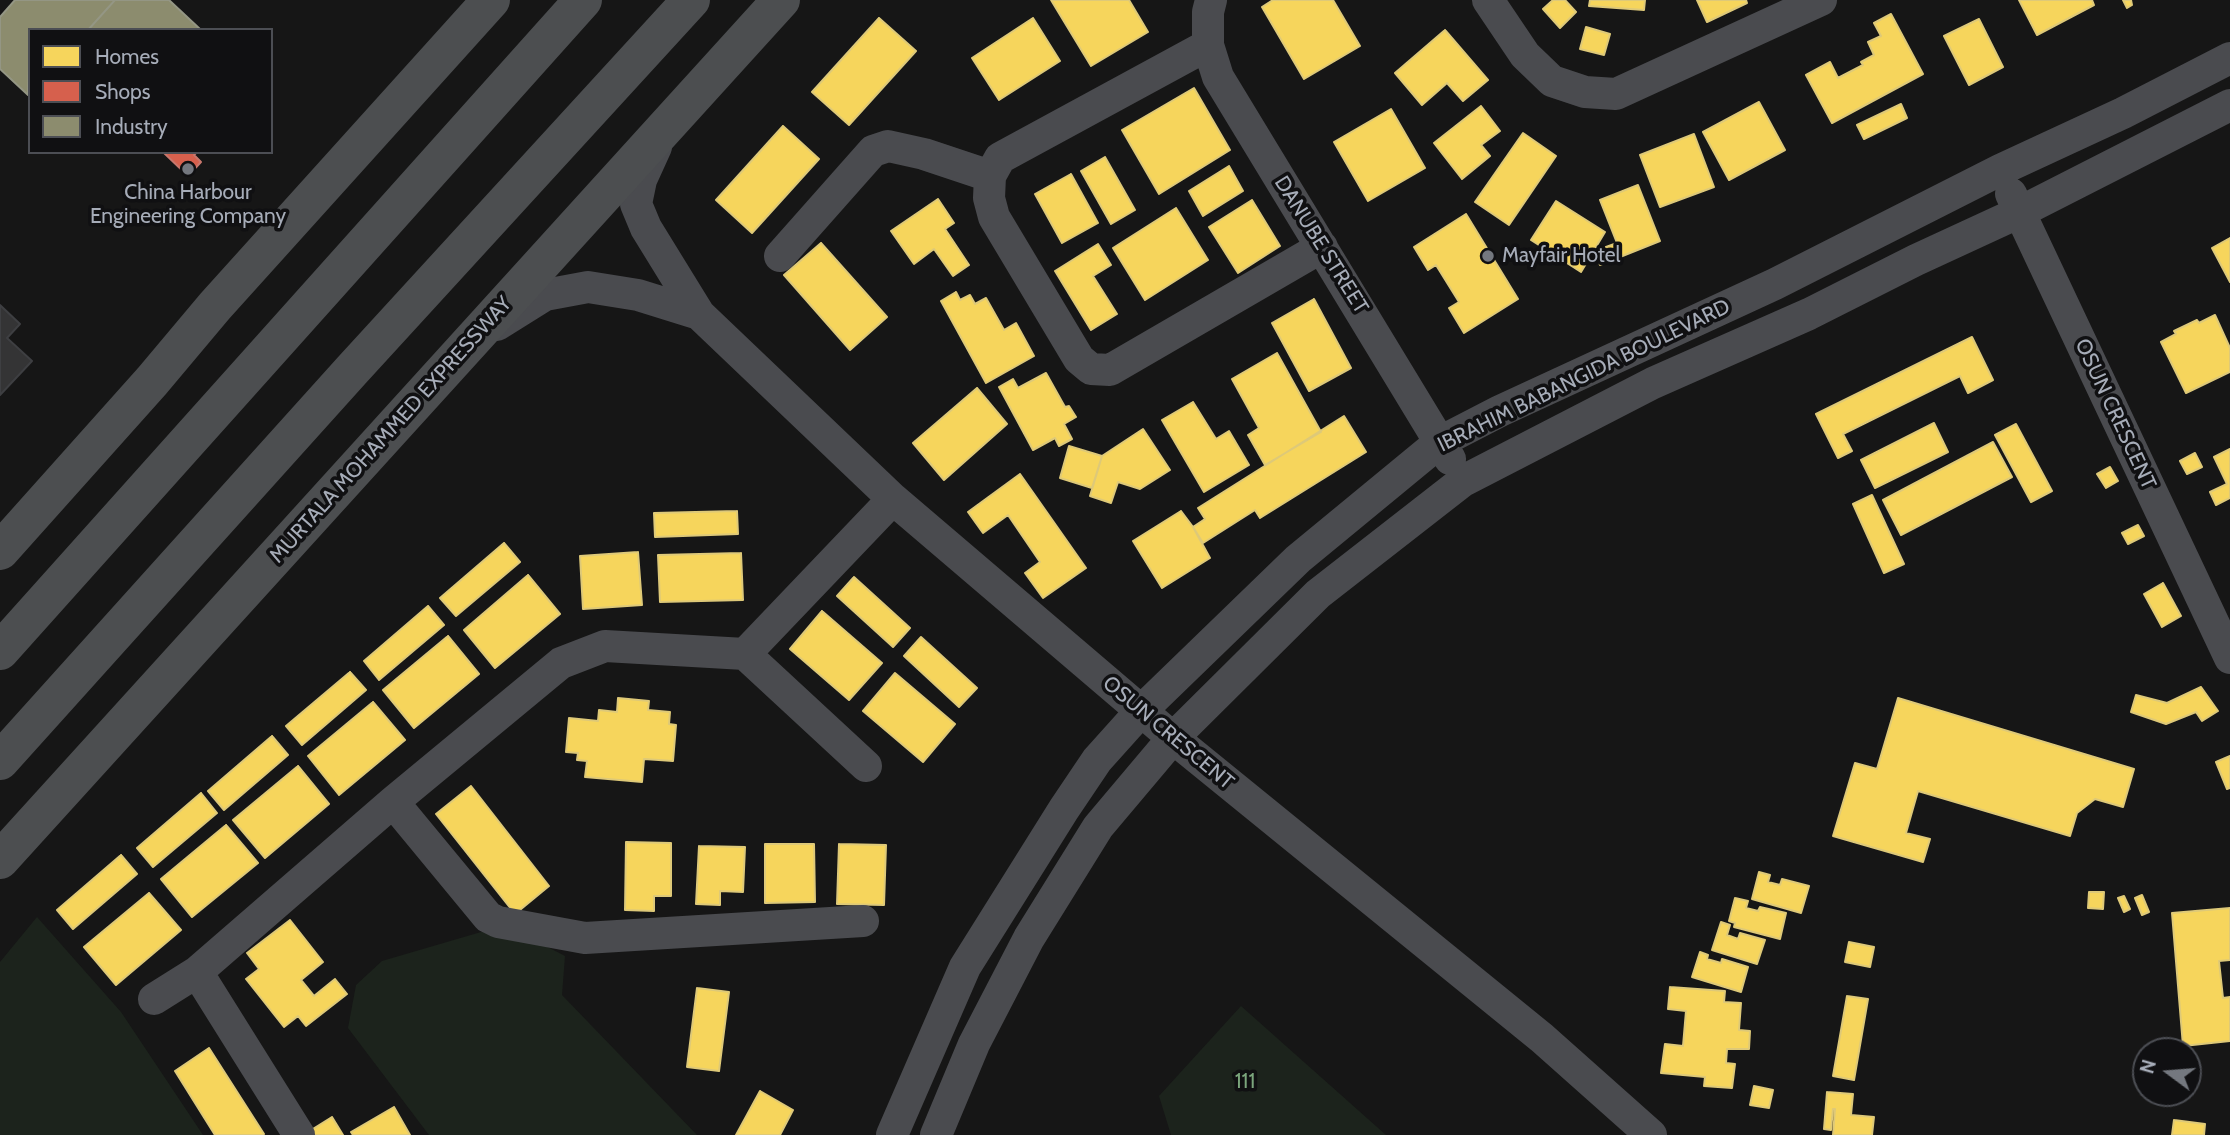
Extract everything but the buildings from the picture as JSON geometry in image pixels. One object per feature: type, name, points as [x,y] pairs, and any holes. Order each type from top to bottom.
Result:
[{"type":"highway","points":[[0,551],[152,381],[215,306],[491,0]]},
{"type":"highway","points":[[0,651],[583,0]]},
{"type":"highway","points":[[0,761],[691,0]]},
{"type":"highway","name":"MURTALA MOHAMMED EXPRESSWAY","points":[[0,860],[781,0]]},
{"type":"street","name":"DANUBE STREET","points":[[1211,0],[1208,12],[1208,45],[1218,77],[1463,481]]},
{"type":"street","points":[[1488,0],[1525,55],[1552,81],[1585,92],[1616,94],[1821,0]]},
{"type":"street","points":[[1208,45],[1000,158],[990,176],[989,198],[994,217],[1079,359],[1091,369],[1110,370],[1322,247]]},
{"type":"street","name":"IBRAHIM BABANGIDA BOULEVARD","points":[[892,1135],[965,967],[1063,809],[1097,760],[1140,710],[1298,559],[1440,442],[1500,411],[1775,284],[2230,58]]},
{"type":"street","name":"IBRAHIM BABANGIDA BOULEVARD","points":[[936,1135],[974,1044],[1030,938],[1098,827],[1173,738],[1318,594],[1463,481],[1653,383],[1808,314],[2020,212],[2230,105]]},
{"type":"street","points":[[673,118],[640,180],[636,204],[646,228],[699,314]]},
{"type":"street","points":[[780,256],[873,151],[888,146],[924,154],[990,176]]},
{"type":"street","name":"OSUN CRESCENT","points":[[2000,170],[2230,658]]},
{"type":"street","points":[[473,340],[545,295],[589,287],[638,295],[699,314]]},
{"type":"street","name":"OSUN CRESCENT","points":[[699,314],[893,499],[1173,738],[1542,1038],[1651,1135]]},
{"type":"street","points":[[745,654],[893,499]]},
{"type":"street","points":[[154,999],[197,972],[393,802],[561,663],[605,646],[745,654],[866,766]]},
{"type":"street","points":[[393,802],[488,917],[498,922],[585,938],[863,921]]},
{"type":"street","points":[[197,972],[299,1135]]},
{"type":"green space","points":[[37,917],[121,1012],[203,1135],[0,1135],[0,962]]},
{"type":"green space","points":[[505,925],[565,956],[562,995],[697,1135],[429,1135],[348,1028],[356,985],[382,961]]},
{"type":"green space","name":"111","points":[[1241,1006],[1386,1135],[1171,1135],[1159,1096]]},
{"type":"place","name":"China Harbour Engineering Company","points":[[188,169]]},
{"type":"place","name":"Mayfair Hotel","points":[[1488,256]]}]
